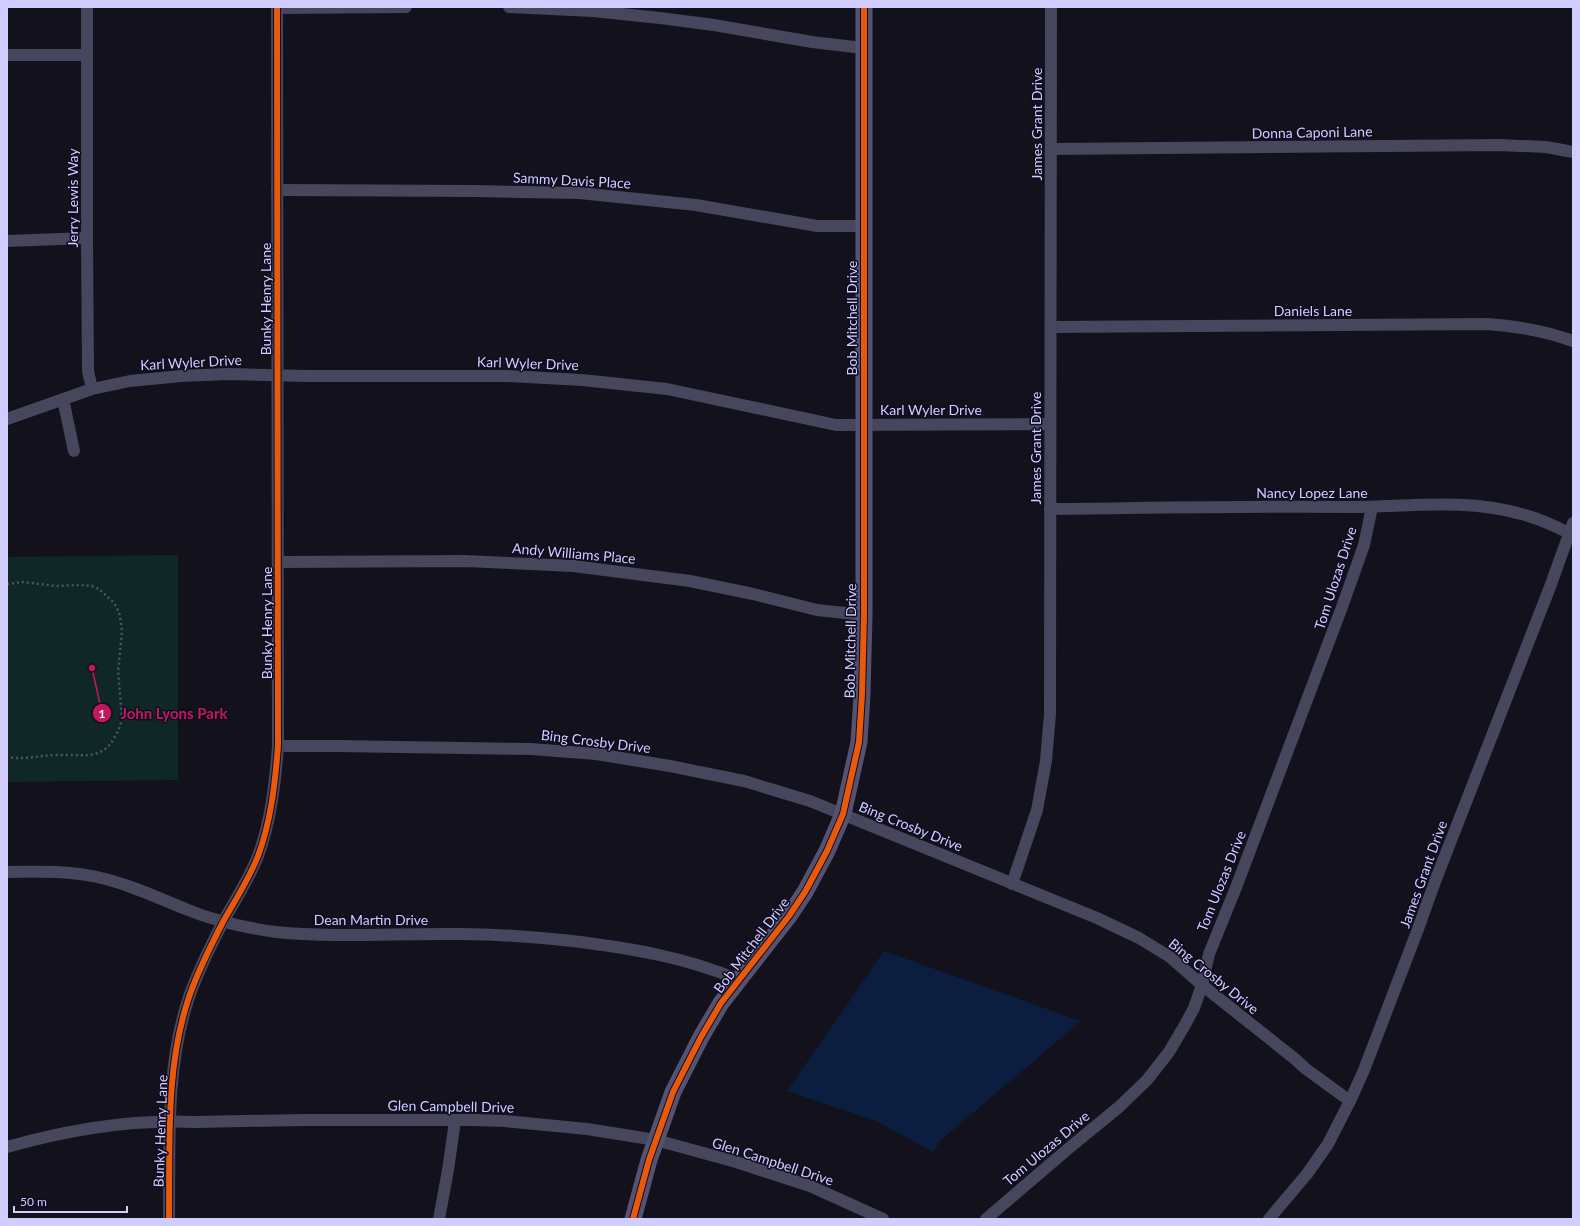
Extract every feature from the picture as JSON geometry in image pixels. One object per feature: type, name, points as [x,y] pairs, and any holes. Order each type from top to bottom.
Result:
[{"type":"street","name":"Jerry Lewis Way","points":[[87,7],[86,238],[88,371],[92,389]]},
{"type":"street","points":[[277,8],[406,7]]},
{"type":"street","points":[[509,7],[593,11],[660,12],[714,25],[812,42],[863,48]]},
{"type":"street","name":"Bob Mitchell Drive","points":[[633,1219],[640,1187],[673,1092],[701,1037],[722,1003],[789,916],[805,892],[827,851],[843,814],[858,742],[862,696],[864,615],[864,7]]},
{"type":"street","name":"James Grant Drive","points":[[1012,884],[1038,810],[1046,761],[1050,714],[1050,424],[1052,327],[1051,7]]},
{"type":"street","name":"Bunky Henry Lane","points":[[169,1219],[171,1085],[183,1018],[200,967],[245,885],[258,856],[275,789],[278,746],[277,8]]},
{"type":"street","points":[[7,55],[86,55]]},
{"type":"street","name":"Donna Caponi Lane","points":[[1051,149],[1499,145],[1546,147],[1573,152]]},
{"type":"street","name":"Sammy Davis Place","points":[[277,190],[579,193],[696,205],[817,226],[863,226]]},
{"type":"street","points":[[7,242],[86,238]]},
{"type":"street","name":"Daniels Lane","points":[[1052,327],[1487,324],[1551,334],[1573,341]]},
{"type":"street","name":"Karl Wyler Drive","points":[[7,419],[92,389],[130,381],[181,376],[278,374],[306,376],[506,376],[582,380],[667,389],[836,425],[1050,424]]},
{"type":"street","points":[[64,399],[74,451]]},
{"type":"street","name":"Nancy Lopez Lane","points":[[1050,509],[1289,506],[1372,507],[1401,505],[1467,506],[1507,510],[1571,528]]},
{"type":"street","name":"Tom Ulozas Drive","points":[[986,1219],[1119,1107],[1147,1080],[1168,1052],[1186,1024],[1194,1008],[1202,985],[1209,954],[1237,885],[1342,607],[1364,545],[1372,507]]},
{"type":"street","name":"James Grant Drive","points":[[1269,1219],[1307,1174],[1328,1144],[1350,1101],[1373,1048],[1439,872],[1550,587],[1571,528]]},
{"type":"street","name":"Andy Williams Place","points":[[278,562],[465,561],[573,566],[690,581],[753,594],[817,610],[864,615]]},
{"type":"street","name":"Bing Crosby Drive","points":[[278,746],[524,749],[596,754],[670,766],[744,781],[810,801],[1097,918],[1139,938],[1170,957],[1202,985],[1306,1069],[1350,1101]]},
{"type":"street","name":"Dean Martin Drive","points":[[7,872],[72,873],[97,877],[127,885],[188,910],[224,921],[275,932],[324,934],[461,934],[546,938],[612,946],[665,956],[700,965],[739,980]]},
{"type":"street","name":"Glen Campbell Drive","points":[[7,1147],[32,1140],[116,1125],[170,1121],[504,1121],[587,1129],[656,1140],[736,1162],[810,1186],[883,1219]]},
{"type":"street","points":[[439,1219],[455,1121]]},
{"type":"path","points":[[7,584],[23,582],[56,586],[79,585],[99,589],[114,603],[119,612],[122,632],[118,671],[122,718],[121,725],[110,746],[102,752],[89,756],[59,755],[20,759],[7,757]]},
{"type":"green space","points":[[178,555],[178,780],[7,782],[7,557]]},
{"type":"water","points":[[884,951],[1081,1021],[941,1140],[933,1152],[876,1121],[787,1091]]},
{"type":"cycle path","points":[[169,1219],[170,1107],[172,1079],[181,1024],[189,997],[205,958],[258,856],[269,816],[277,760],[277,7]]},
{"type":"cycle path","points":[[633,1219],[649,1160],[673,1092],[701,1037],[721,1003],[789,916],[805,892],[827,851],[843,814],[859,742],[864,615],[864,7]]},
{"type":"place","name":"John Lyons Park","points":[[92,668]]}]
